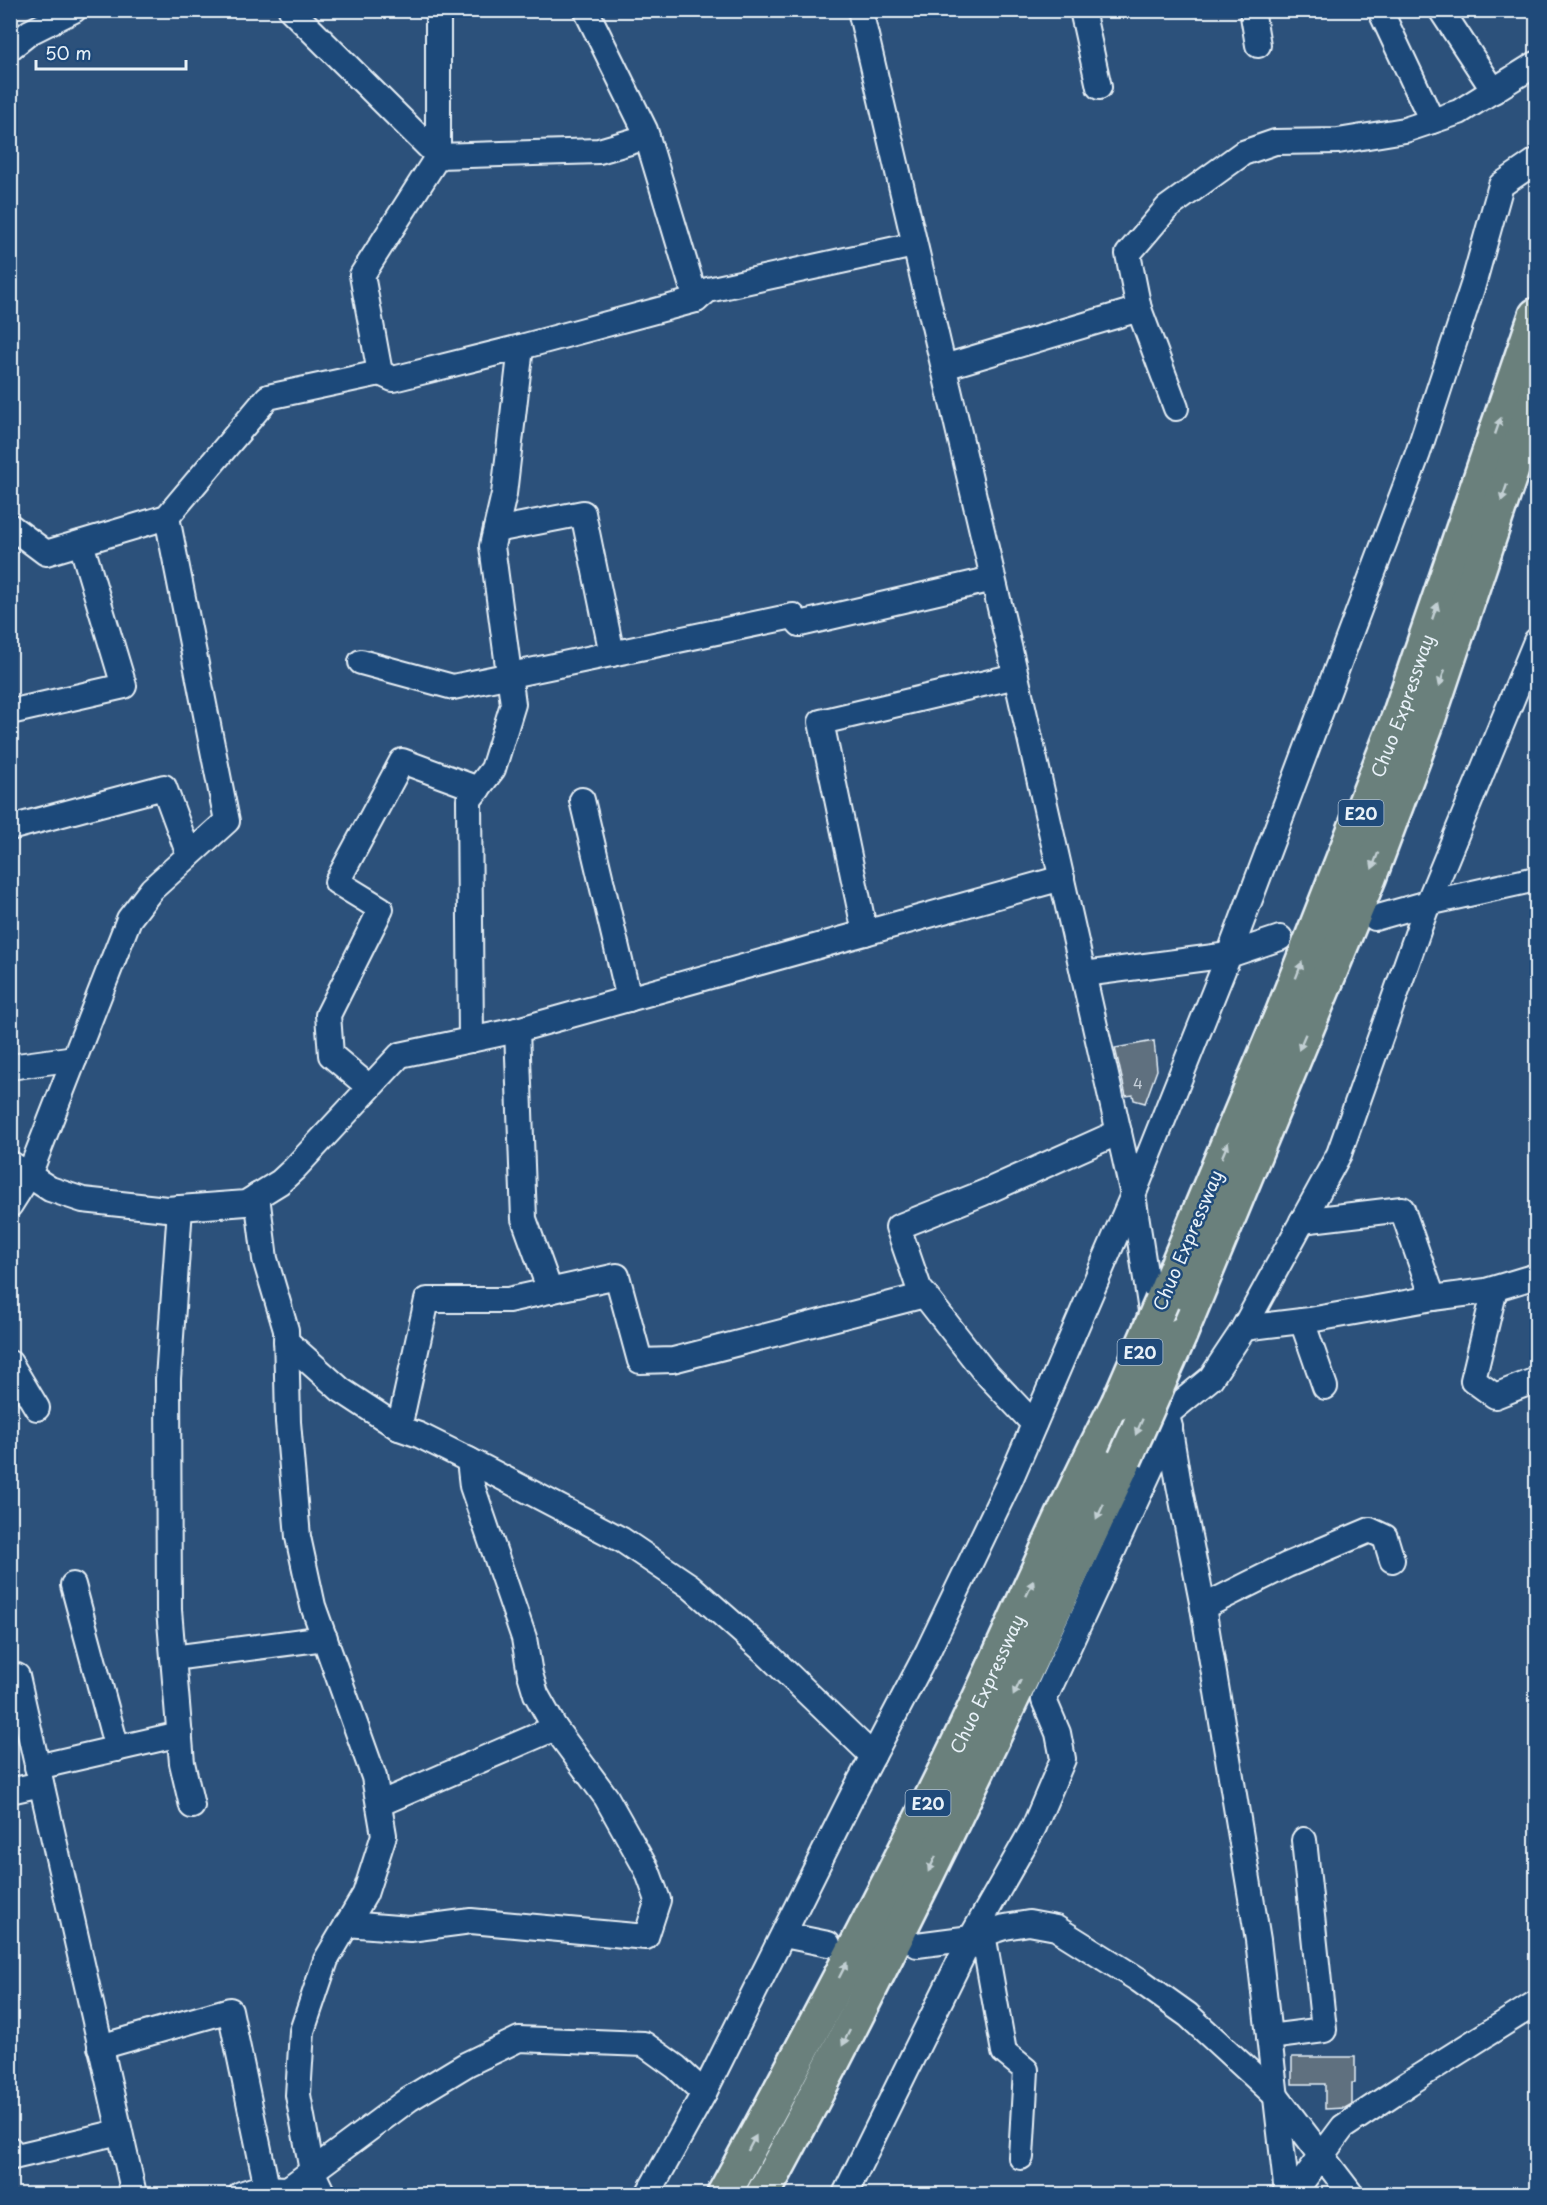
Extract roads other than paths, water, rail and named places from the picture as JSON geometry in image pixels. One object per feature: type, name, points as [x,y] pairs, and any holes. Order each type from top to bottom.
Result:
[{"type":"highway","name":"Chuo Expressway","points":[[724,2194],[798,2058],[950,1759],[1091,1454],[1118,1403],[1282,1014],[1399,716],[1536,315]]},
{"type":"highway","name":"Chuo Expressway","points":[[763,2194],[825,2080],[975,1778],[1125,1459],[1180,1335],[1373,867],[1427,723],[1536,398]]},
{"type":"street","points":[[10,48],[30,32],[74,10]]},
{"type":"street","points":[[291,10],[438,156],[598,151],[647,137]]},
{"type":"street","points":[[380,373],[363,275],[438,156],[438,10]]},
{"type":"street","points":[[586,10],[647,137],[696,300]]},
{"type":"street","points":[[860,10],[1016,675],[1133,1195],[1168,1421],[1203,1607],[1258,1940],[1287,2194]]},
{"type":"street","points":[[1082,10],[1099,87]]},
{"type":"street","points":[[1252,10],[1258,45]]},
{"type":"street","points":[[1380,10],[1432,121]]},
{"type":"street","points":[[1441,10],[1494,91]]},
{"type":"street","points":[[1176,408],[1139,309],[1128,254],[1167,208],[1243,153],[1275,142],[1338,141],[1405,130],[1460,112],[1536,64]]},
{"type":"street","points":[[648,2194],[704,2093],[928,1651],[1011,1478],[1133,1195],[1229,955],[1418,453],[1473,285],[1501,185],[1536,161]]},
{"type":"street","points":[[10,526],[46,553],[166,517],[268,397],[380,373],[393,379],[696,300],[708,290],[914,245]]},
{"type":"street","points":[[944,367],[1139,309]]},
{"type":"street","points":[[471,1040],[470,800],[493,769],[513,704],[492,546],[504,494],[521,347]]},
{"type":"street","points":[[496,530],[583,513],[612,654]]},
{"type":"street","points":[[10,1205],[20,1169],[75,1058],[129,919],[152,889],[227,821],[166,517]]},
{"type":"street","points":[[10,712],[124,686],[81,543]]},
{"type":"street","points":[[361,662],[453,687],[793,616],[800,624],[993,579]]},
{"type":"street","points":[[845,2194],[1034,1827],[1063,1759],[1058,1733],[1044,1700],[1168,1421],[1211,1378],[1244,1328],[1339,1154],[1428,903],[1536,641]]},
{"type":"street","points":[[1524,667],[1536,689]]},
{"type":"street","points":[[865,933],[820,722],[1016,675]]},
{"type":"street","points":[[369,1087],[331,1054],[328,1015],[381,909],[338,882],[402,761],[478,789]]},
{"type":"street","points":[[10,828],[164,787],[189,855]]},
{"type":"street","points":[[582,800],[629,999]]},
{"type":"street","points":[[20,1169],[50,1189],[83,1200],[167,1209],[246,1203],[280,1182],[294,1169],[400,1055],[517,1030],[1062,878]]},
{"type":"street","points":[[1375,918],[1428,903],[1536,879]]},
{"type":"street","points":[[1084,974],[1229,955],[1280,938]]},
{"type":"street","points":[[517,1030],[524,1219],[550,1291]]},
{"type":"street","points":[[10,1067],[75,1058]]},
{"type":"street","points":[[1034,1424],[983,1370],[919,1288],[898,1227],[983,1193],[1119,1132]]},
{"type":"street","points":[[257,1196],[265,1259],[286,1330],[288,1422],[298,1537],[313,1606],[374,1777],[384,1835],[365,1894],[326,1960],[302,2031],[298,2095],[312,2171],[322,2194]]},
{"type":"street","points":[[180,1208],[168,1379],[169,1610],[182,1763],[192,1806]]},
{"type":"street","points":[[1302,1221],[1402,1209],[1433,1298]]},
{"type":"street","points":[[399,1428],[427,1300],[508,1300],[617,1276],[640,1361],[673,1360],[925,1295]]},
{"type":"street","points":[[1244,1328],[1302,1321],[1495,1289],[1536,1276]]},
{"type":"street","points":[[1495,1289],[1473,1380],[1495,1396],[1536,1380]]},
{"type":"street","points":[[1302,1321],[1325,1387]]},
{"type":"street","points":[[286,1341],[341,1390],[399,1428],[419,1435],[469,1460],[622,1540],[690,1586],[764,1651],[873,1756]]},
{"type":"street","points":[[10,1363],[37,1408]]},
{"type":"street","points":[[347,1924],[410,1929],[471,1921],[646,1937],[658,1900],[647,1870],[606,1797],[555,1728],[536,1694],[524,1638],[472,1486],[469,1460]]},
{"type":"street","points":[[1203,1607],[1287,1565],[1370,1530],[1385,1537],[1392,1560]]},
{"type":"street","points":[[73,1586],[117,1749]]},
{"type":"street","points":[[173,1658],[325,1638]]},
{"type":"street","points":[[17,1676],[134,2194]]},
{"type":"street","points":[[379,1804],[555,1728]]},
{"type":"street","points":[[10,1791],[39,1775],[117,1749],[180,1734]]},
{"type":"street","points":[[1269,2037],[1324,2030],[1304,1840]]},
{"type":"street","points":[[917,1945],[977,1936],[1005,1927],[1029,1923],[1056,1928],[1139,1980],[1188,2015],[1276,2096],[1352,2194]]},
{"type":"street","points":[[784,1935],[828,1944]]},
{"type":"street","points":[[977,1936],[1004,2052],[1026,2070],[1021,2157]]},
{"type":"street","points":[[1293,2194],[1343,2127],[1536,2003]]},
{"type":"street","points":[[100,2047],[230,2010],[267,2188]]},
{"type":"street","points":[[241,2194],[259,2188],[288,2189],[409,2099],[467,2064],[519,2039],[644,2044],[676,2067],[704,2093]]},
{"type":"street","points":[[10,2149],[13,2157],[120,2132]]}]
